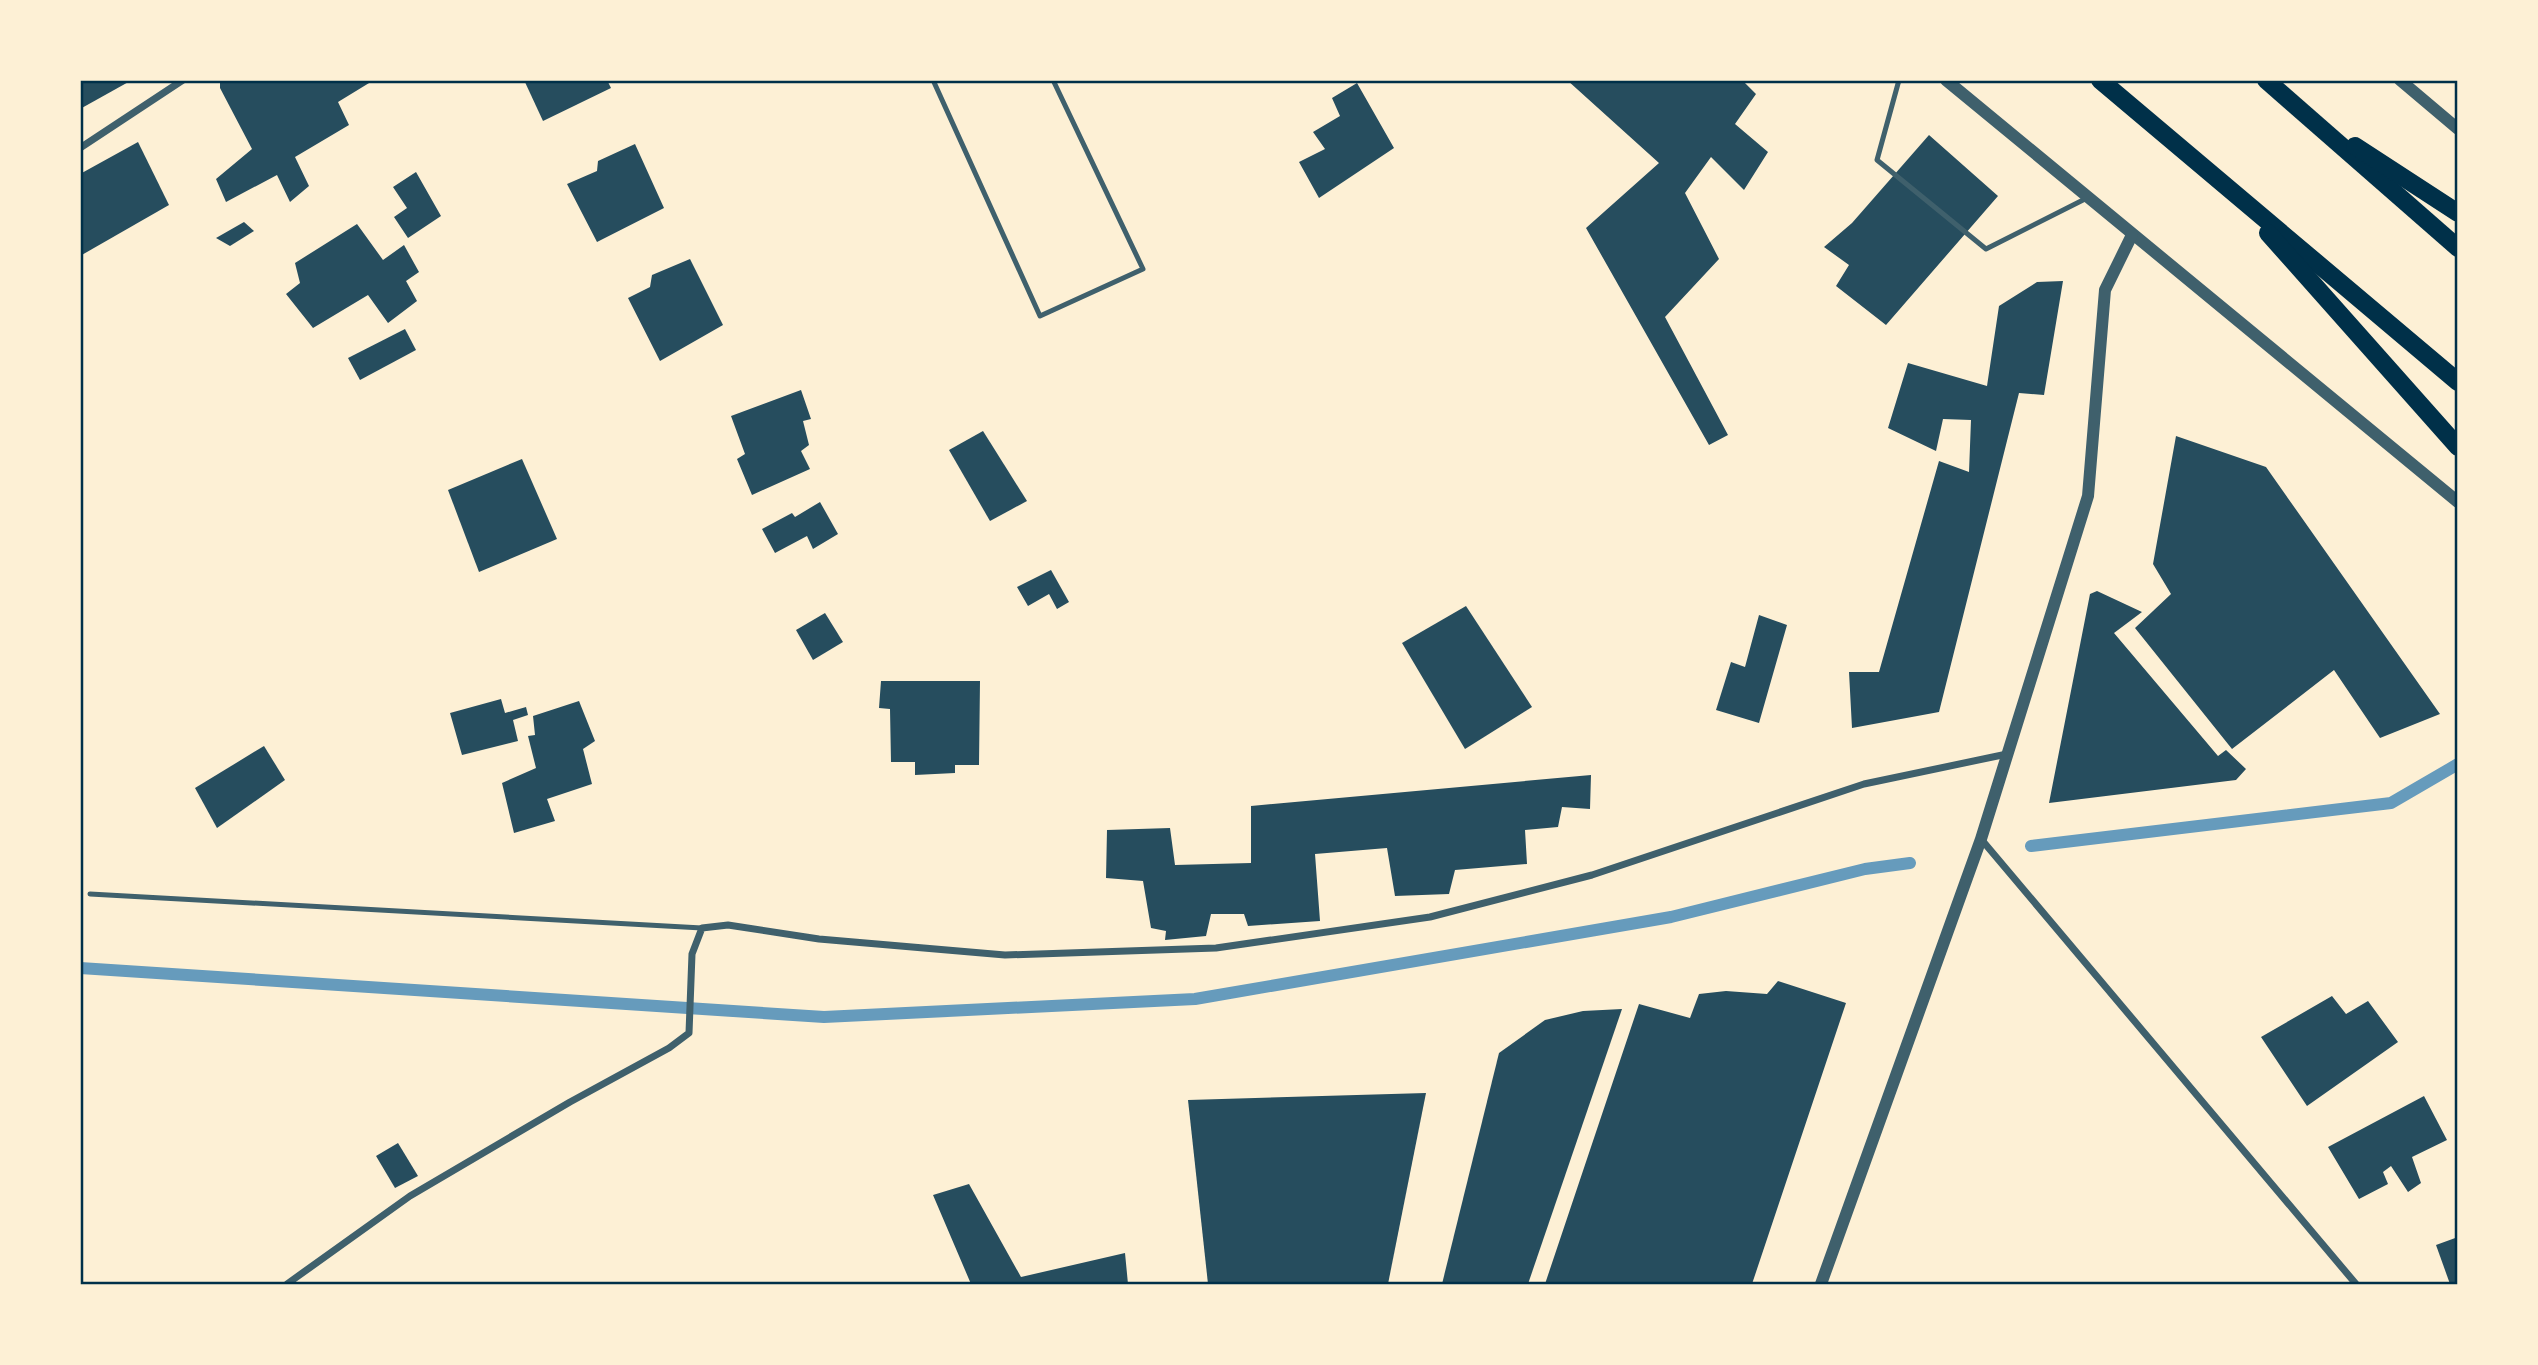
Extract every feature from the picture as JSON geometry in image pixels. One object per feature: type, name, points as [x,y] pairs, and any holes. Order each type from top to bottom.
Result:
[{"type":"main road","points":[[2100,80],[2458,383]]},
{"type":"main road","points":[[2266,80],[2458,248]]},
{"type":"main road","points":[[2300,110],[2458,213]]},
{"type":"main road","points":[[2231,191],[2458,447]]},
{"type":"street","points":[[80,148],[183,80]]},
{"type":"street","points":[[1946,80],[2458,502]]},
{"type":"street","points":[[2400,80],[2458,129]]},
{"type":"street","points":[[1821,1284],[1981,839],[2088,496],[2105,290],[2132,235]]},
{"type":"street","points":[[287,1284],[410,1196],[669,1048],[689,1033],[692,954],[702,928],[727,925],[819,939],[1005,955],[1216,948],[1430,917],[1592,875],[1864,784],[2008,754]]},
{"type":"street","points":[[1981,839],[2356,1284]]},
{"type":"lane","points":[[933,80],[1040,316],[1143,270],[1053,80]]},
{"type":"lane","points":[[1899,80],[1877,160],[1986,248],[2087,198]]},
{"type":"lane","points":[[90,894],[702,928]]},
{"type":"building","points":[[80,80],[132,80],[80,109]]},
{"type":"building","points":[[220,80],[374,80],[338,102],[349,125],[295,157],[309,186],[290,202],[277,175],[226,202],[216,179],[252,149],[220,88]]},
{"type":"building","points":[[524,80],[607,80],[611,88],[543,121]]},
{"type":"building","points":[[1567,80],[1742,80],[1756,94],[1735,124],[1768,152],[1744,190],[1711,157],[1685,193],[1719,259],[1665,317],[1728,435],[1709,445],[1586,228],[1659,163]]},
{"type":"building","points":[[1357,83],[1394,148],[1319,198],[1299,162],[1325,149],[1313,132],[1340,116],[1332,98]]},
{"type":"building","points":[[1929,135],[1998,196],[1886,325],[1836,286],[1849,265],[1824,247],[1852,223]]},
{"type":"building","points":[[138,142],[169,205],[80,256],[80,174]]},
{"type":"building","points":[[635,144],[664,208],[597,242],[567,184],[597,171],[598,161]]},
{"type":"building","points":[[416,172],[441,216],[408,238],[394,217],[407,208],[393,187]]},
{"type":"building","points":[[244,222],[254,231],[230,246],[216,238]]},
{"type":"building","points":[[357,224],[383,260],[404,245],[419,272],[406,281],[417,301],[388,323],[368,295],[313,328],[286,294],[300,283],[295,263]]},
{"type":"building","points":[[690,259],[723,325],[660,361],[628,298],[650,287],[652,275]]},
{"type":"building","points":[[2063,281],[2044,395],[2019,393],[1939,712],[1852,728],[1849,672],[1879,672],[1939,461],[1969,472],[1971,420],[1943,419],[1936,451],[1888,428],[1908,363],[1987,386],[1999,306],[2037,282]]},
{"type":"building","points":[[405,329],[416,350],[360,380],[348,358]]},
{"type":"building","points":[[801,390],[811,419],[803,421],[809,445],[801,451],[810,469],[752,495],[737,459],[745,454],[731,416]]},
{"type":"building","points":[[983,431],[1027,501],[990,521],[949,450]]},
{"type":"building","points":[[2176,436],[2266,467],[2440,714],[2380,738],[2334,670],[2232,749],[2135,628],[2171,594],[2153,564]]},
{"type":"building","points":[[522,459],[557,539],[479,572],[448,490]]},
{"type":"building","points":[[820,502],[838,534],[813,549],[807,536],[775,553],[762,529],[792,513],[795,517]]},
{"type":"building","points":[[1051,570],[1069,602],[1057,609],[1049,594],[1028,606],[1017,587]]},
{"type":"building","points":[[2097,591],[2142,612],[2114,633],[2218,756],[2226,750],[2246,769],[2236,780],[2049,803],[2090,594]]},
{"type":"building","points":[[1466,606],[1532,707],[1465,749],[1402,643]]},
{"type":"building","points":[[825,613],[843,642],[813,660],[796,630]]},
{"type":"building","points":[[1759,615],[1787,625],[1759,723],[1716,710],[1731,662],[1745,667]]},
{"type":"building","points":[[881,681],[980,681],[979,765],[955,765],[955,773],[915,775],[915,762],[891,762],[890,709],[879,708]]},
{"type":"building","points":[[501,699],[505,713],[526,707],[528,715],[513,720],[518,741],[462,755],[450,713]]},
{"type":"building","points":[[579,701],[595,741],[583,749],[592,784],[547,799],[555,821],[514,833],[502,783],[536,768],[528,736],[535,735],[533,716]]},
{"type":"building","points":[[264,746],[285,780],[217,828],[195,788]]},
{"type":"building","points":[[1591,775],[1590,809],[1562,807],[1558,827],[1525,830],[1527,864],[1455,870],[1449,894],[1395,896],[1387,848],[1315,854],[1320,921],[1248,926],[1244,914],[1211,914],[1206,936],[1165,940],[1166,931],[1151,928],[1143,881],[1106,878],[1107,830],[1170,828],[1175,865],[1251,863],[1251,806]]},
{"type":"building","points":[[1778,981],[1846,1003],[1752,1284],[1545,1284],[1639,1004],[1690,1018],[1699,994],[1726,991],[1767,994]]},
{"type":"building","points":[[2332,996],[2346,1014],[2368,1001],[2398,1042],[2307,1106],[2261,1037]]},
{"type":"building","points":[[1622,1009],[1528,1284],[1442,1284],[1499,1053],[1545,1020],[1583,1011]]},
{"type":"building","points":[[1426,1093],[1388,1284],[1208,1284],[1188,1100]]},
{"type":"building","points":[[2424,1096],[2447,1140],[2412,1157],[2421,1183],[2408,1192],[2391,1166],[2383,1172],[2388,1184],[2359,1199],[2328,1147]]},
{"type":"building","points":[[398,1143],[418,1176],[395,1188],[376,1156]]},
{"type":"building","points":[[969,1184],[1021,1277],[1125,1253],[1128,1284],[971,1284],[933,1195]]},
{"type":"building","points":[[2458,1237],[2458,1284],[2450,1284],[2436,1245]]},
{"type":"waterway","points":[[2031,846],[2391,803],[2458,764]]},
{"type":"waterway","points":[[80,968],[824,1017],[1195,999],[1671,917],[1865,869],[1910,863]]}]
